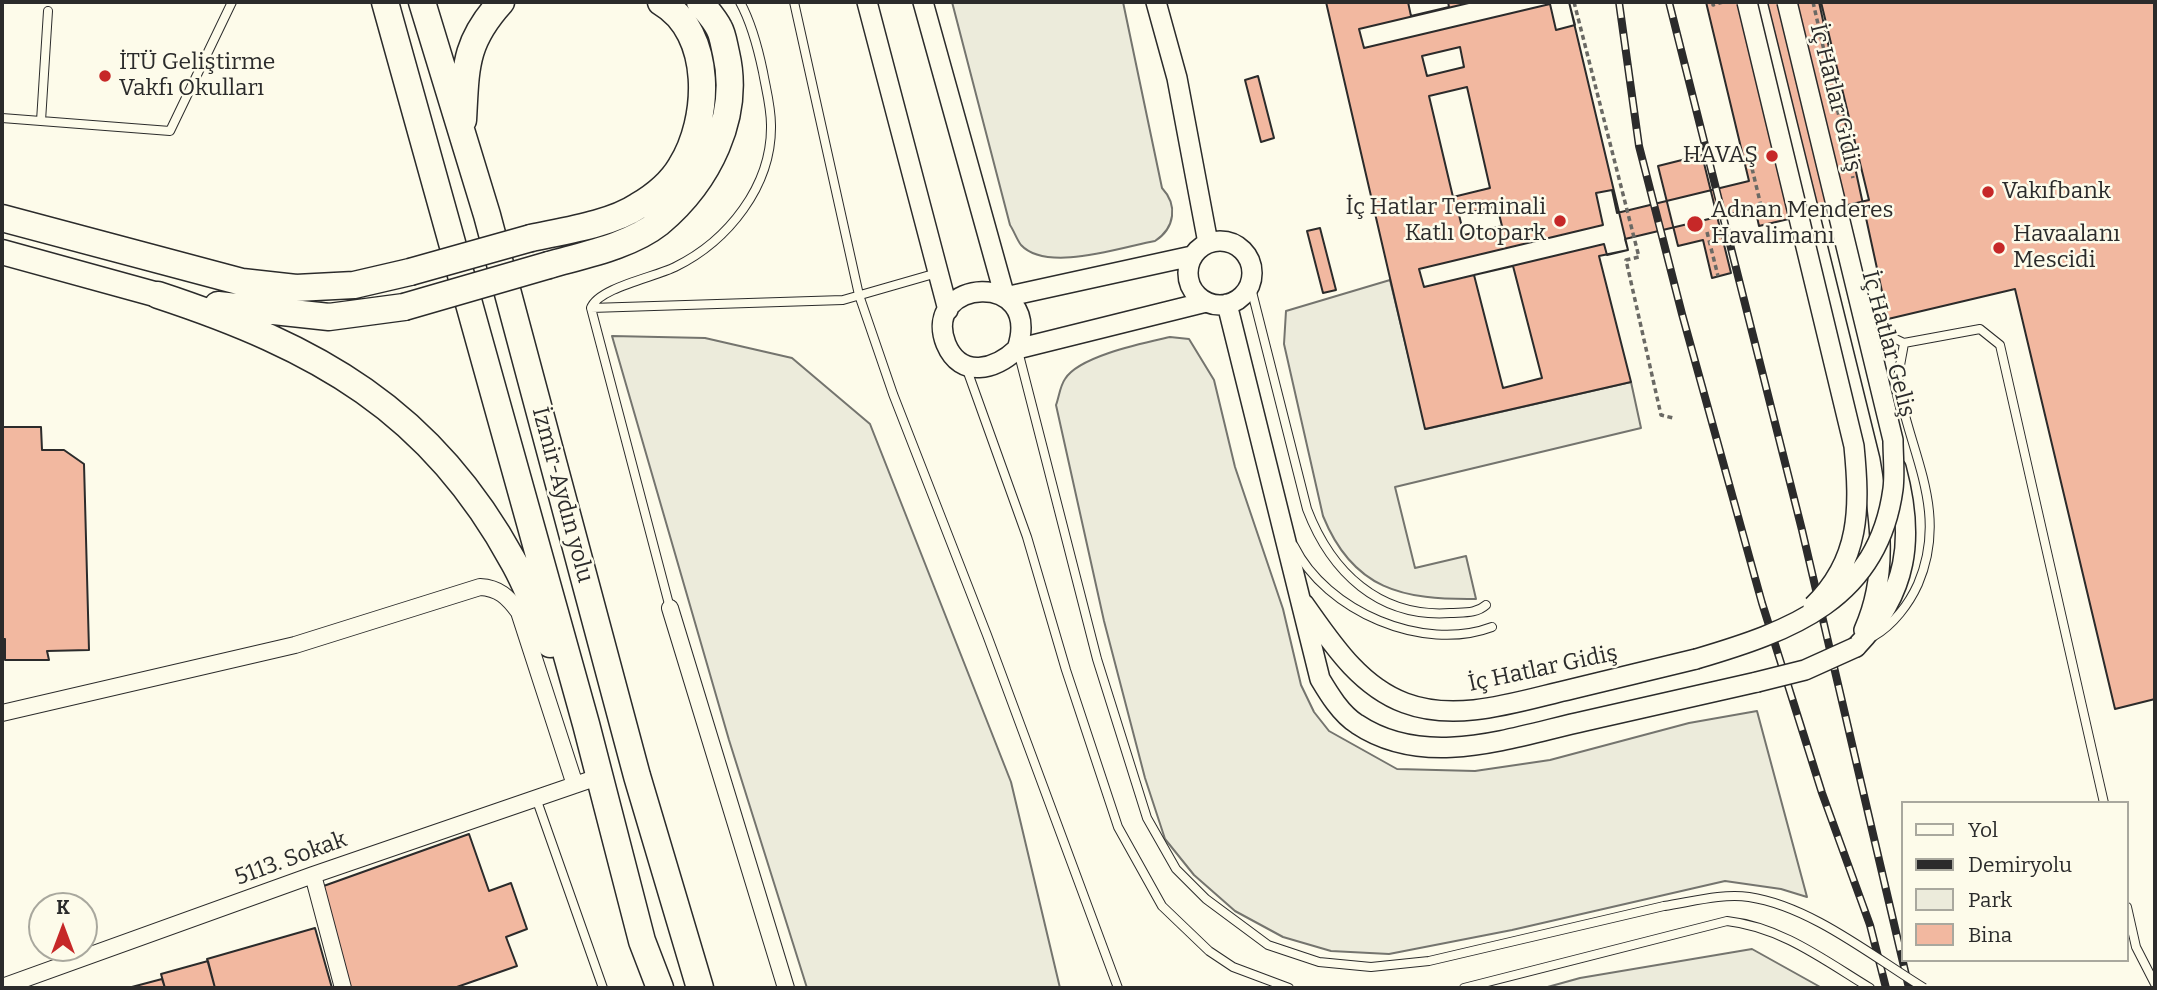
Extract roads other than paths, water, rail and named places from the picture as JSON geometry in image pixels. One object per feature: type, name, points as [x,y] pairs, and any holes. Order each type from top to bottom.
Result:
[{"type":"highway","name":"İzmir-Aydın yolu","points":[[385,2],[586,724],[586,781],[660,988]]},
{"type":"highway","name":"İzmir-Aydın yolu","points":[[422,2],[490,228],[637,776],[700,988]]},
{"type":"highway","points":[[462,139],[467,58],[481,24],[500,2]]},
{"type":"highway","points":[[2,218],[242,282],[296,288],[354,285],[586,225],[636,208],[663,188],[680,167],[690,148],[704,92],[700,63],[692,37],[674,9],[661,2]]},
{"type":"highway","points":[[158,295],[328,317],[404,307],[629,239],[657,224],[701,177],[718,149],[730,87],[729,67],[720,29],[700,2]]},
{"type":"highway","points":[[158,295],[227,318],[329,366],[394,411],[423,440],[469,492],[513,561],[586,724]]},
{"type":"main road","points":[[2,252],[158,295]]},
{"type":"street","points":[[867,2],[948,310],[943,334],[955,357],[965,364],[991,368],[1003,363],[1017,349],[1022,330],[1020,318],[1005,297],[923,2]]},
{"type":"street","name":"İç Hatlar Gidiş","points":[[1747,2],[1854,446],[1859,495],[1856,532],[1840,572],[1821,597],[1797,621]]},
{"type":"street","name":"İç Hatlar Geliş","points":[[1757,2],[1870,460],[1879,512],[1881,574],[1872,611],[1856,647]]},
{"type":"street","name":"İç Hatlar Geliş","points":[[1227,304],[1320,679],[1333,700],[1356,724],[1396,741],[1435,747],[1483,746],[1805,670],[1856,647],[1875,627],[1892,601],[1902,570],[1906,532],[1905,502],[1855,319],[1778,2]]},
{"type":"street","name":"İç Hatlar Gidiş","points":[[1297,594],[1346,663],[1402,702],[1427,710],[1466,711],[1503,705],[1696,659],[1747,644],[1840,597],[1876,548],[1894,487],[1893,440],[1787,2]]},
{"type":"street","points":[[1156,3],[1177,78],[1208,243]]},
{"type":"street","points":[[948,310],[968,293],[993,292],[1005,297],[1192,256],[1208,243],[1219,241],[1239,247],[1251,264],[1250,284],[1245,294],[1227,304],[1206,302],[1017,349]]},
{"type":"street","points":[[1192,256],[1188,277],[1191,287],[1206,302]]},
{"type":"street","points":[[2,713],[271,651],[481,587],[494,588],[510,599],[519,612],[586,781]]},
{"type":"street","points":[[670,608],[786,988]]},
{"type":"street","name":"5113. Sokak","points":[[2,987],[313,875],[586,781]]},
{"type":"street","points":[[313,875],[342,988]]},
{"type":"lane","points":[[2,118],[170,131],[232,2]]},
{"type":"lane","points":[[591,308],[602,295],[674,268],[706,250],[737,219],[752,198],[767,160],[771,125],[756,40],[740,2]]},
{"type":"lane","points":[[794,2],[859,295],[893,394],[982,622],[1118,988]]},
{"type":"lane","points":[[41,121],[48,11]]},
{"type":"lane","points":[[591,308],[826,302],[939,273]]},
{"type":"lane","points":[[1250,284],[1307,509],[1319,541],[1335,563],[1363,589],[1392,606],[1437,614],[1479,611],[1486,605]]},
{"type":"lane","points":[[591,308],[670,608]]},
{"type":"lane","points":[[1855,319],[1904,343],[1980,329],[2000,345],[2104,801]]},
{"type":"lane","points":[[1856,647],[1882,631],[1911,600],[1928,561],[1932,528],[1924,479],[1898,388],[1904,343]]},
{"type":"lane","points":[[1017,349],[1097,659],[1147,818],[1176,869],[1206,900],[1268,945],[1319,962],[1371,967],[1429,961],[1664,906],[1748,897],[1795,909],[1924,988]]},
{"type":"lane","points":[[965,364],[1027,537],[1066,670],[1118,827],[1162,906],[1209,951],[1233,967],[1289,988]]},
{"type":"lane","points":[[1277,512],[1296,551],[1314,574],[1361,613],[1420,632],[1445,633],[1492,627]]},
{"type":"lane","points":[[536,798],[603,988]]},
{"type":"lane","points":[[2129,916],[2136,947],[2155,984]]},
{"type":"lane","points":[[1464,988],[1727,921],[1754,924],[1788,938],[1870,988]]},
{"type":"railway","points":[[1619,2],[1639,146],[1682,314],[1762,603],[1822,793],[1870,925],[1886,988]]},
{"type":"railway","points":[[1669,2],[1802,530],[1902,958]]},
{"type":"railway","points":[[1903,962],[1909,988]]},
{"type":"place","name":"İTÜ Geliştirme Vakfı Okulları","points":[[105,76]]},
{"type":"place","name":"HAVAŞ","points":[[1772,156]]},
{"type":"place","name":"Vakıfbank","points":[[1988,192]]},
{"type":"place","name":"İç Hatlar Terminali Katlı Otopark","points":[[1560,221]]},
{"type":"place","name":"Adnan Menderes Havalimanı","points":[[1695,224]]},
{"type":"place","name":"Havaalanı Mescidi","points":[[1999,248]]}]
